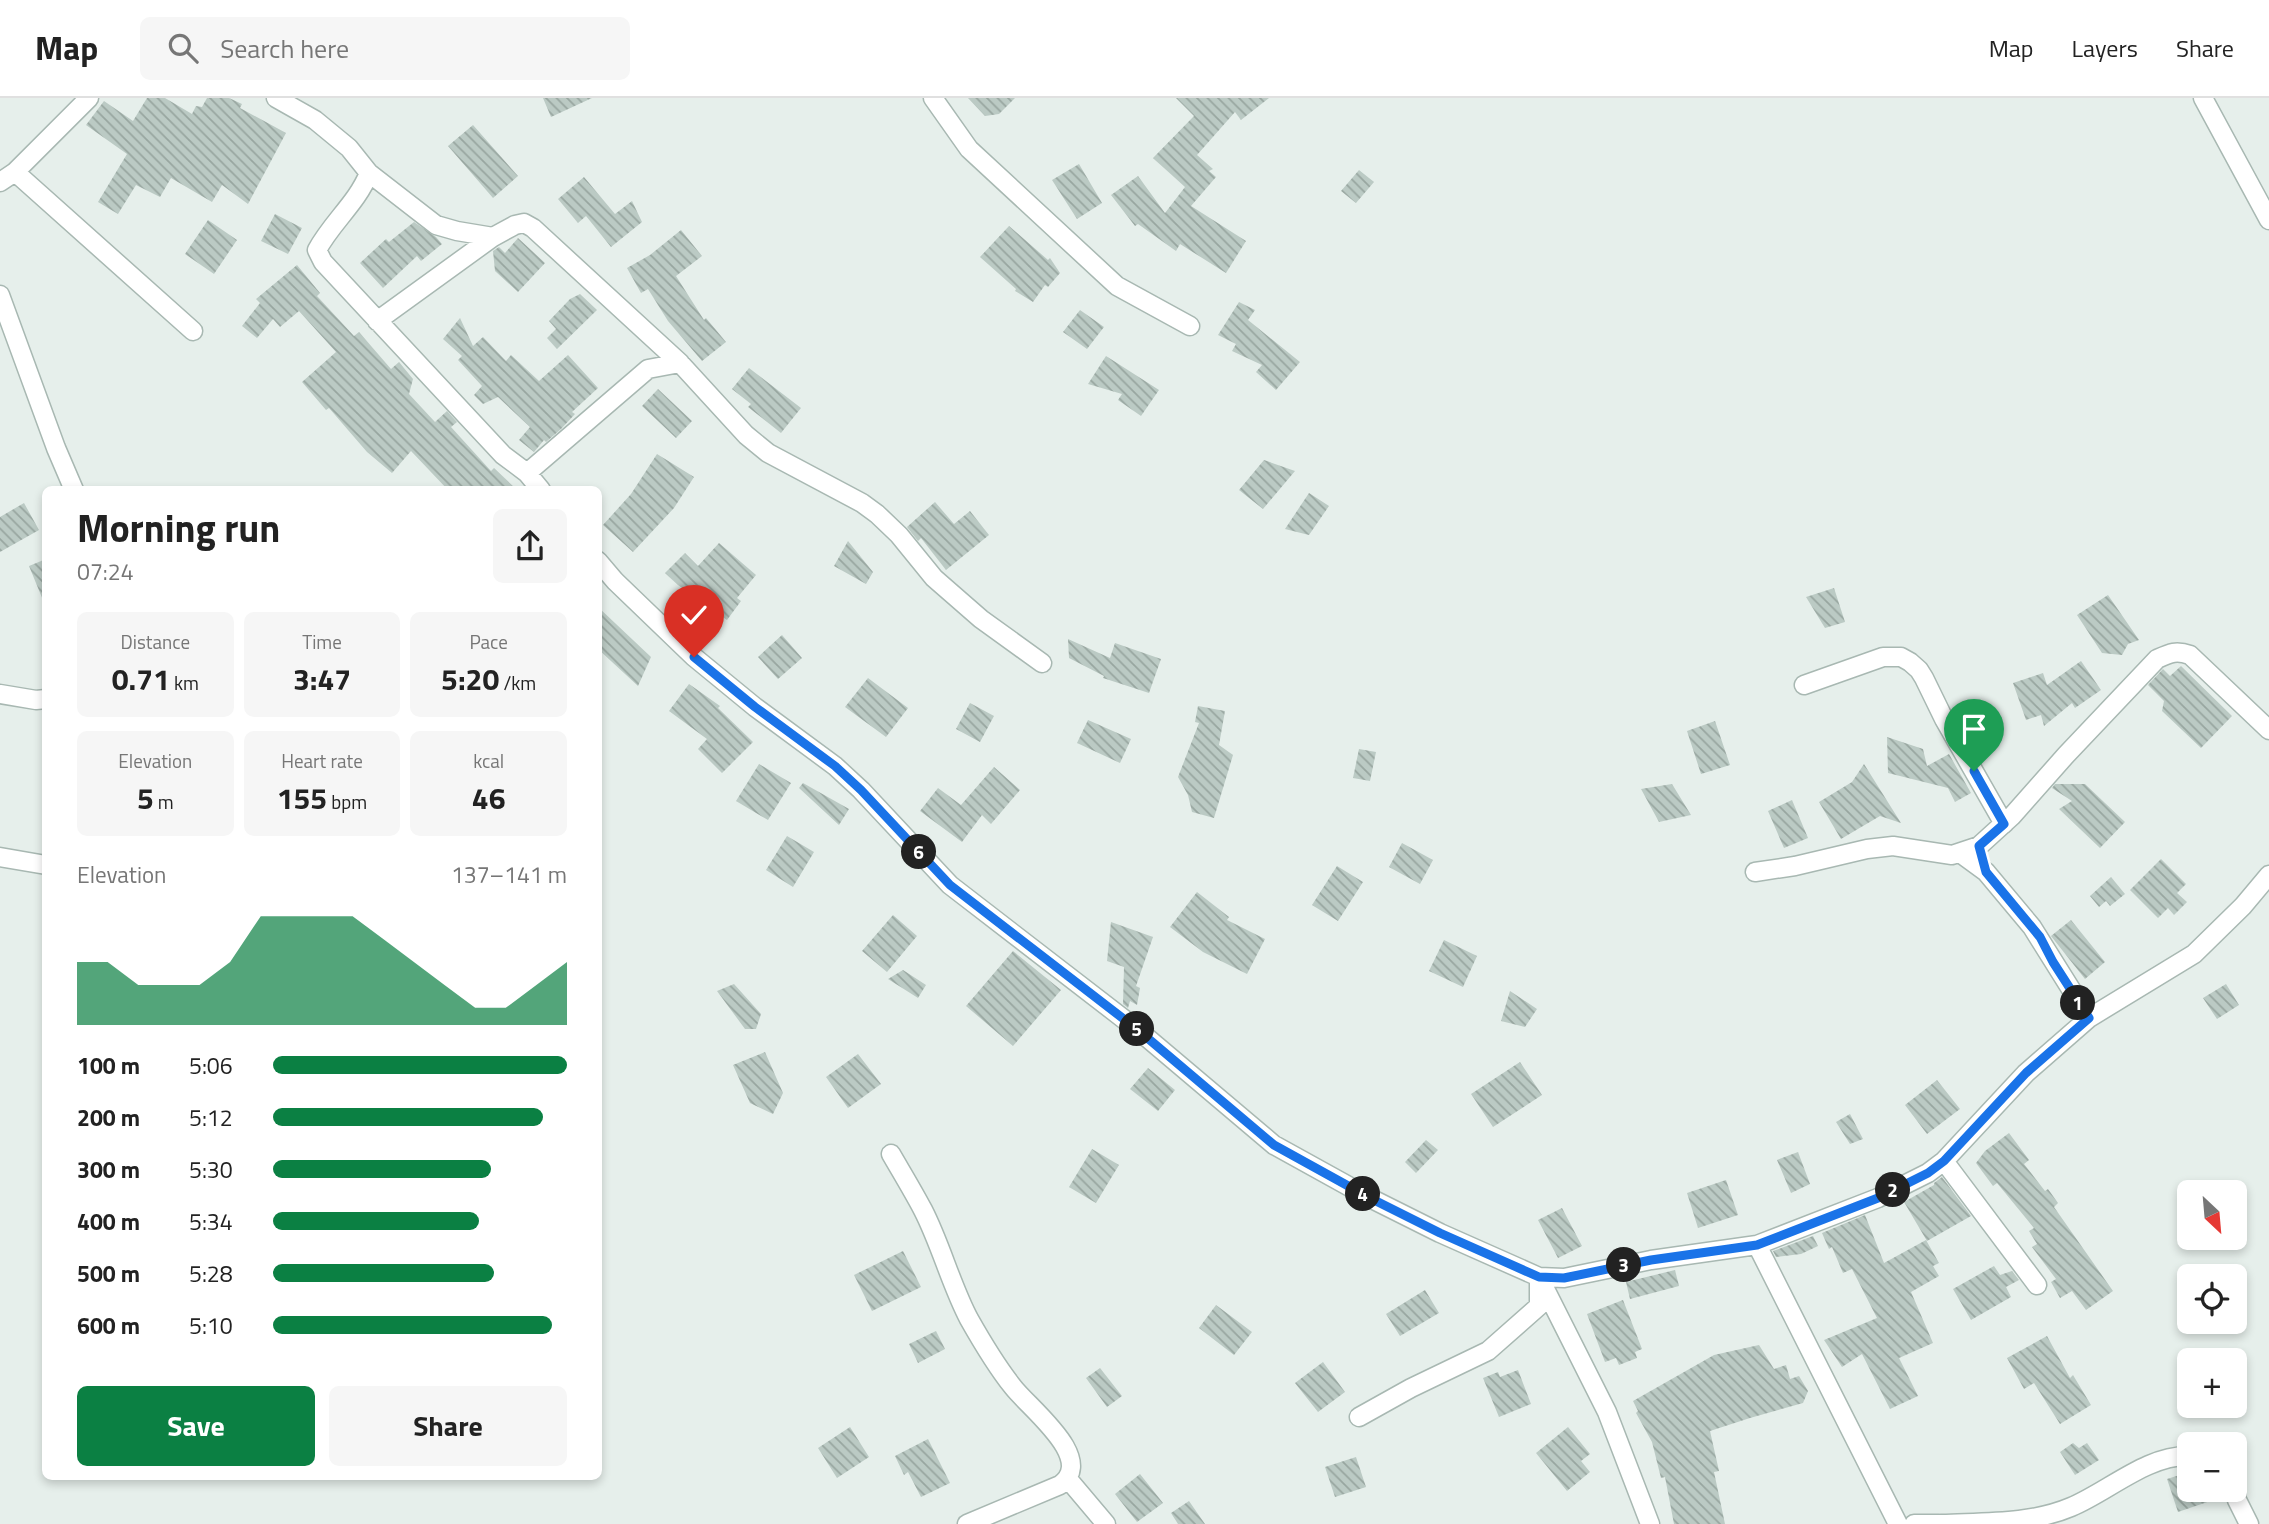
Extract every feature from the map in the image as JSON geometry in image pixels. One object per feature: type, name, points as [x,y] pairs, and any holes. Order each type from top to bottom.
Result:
[{"type":"street","points":[[89,98],[7,177],[193,331]]},
{"type":"street","points":[[276,98],[315,120],[341,141],[369,173],[436,225],[493,237]]},
{"type":"street","points":[[933,98],[969,149],[1117,286],[1189,326]]},
{"type":"street","points":[[2203,98],[2269,219]]},
{"type":"street","points":[[369,173],[356,199],[323,238],[317,250],[323,262],[503,455],[527,473],[538,486]]},
{"type":"street","points":[[377,321],[493,237],[524,223],[533,228],[680,363],[746,435],[768,453],[862,503],[877,514],[899,535],[934,578],[981,619],[1042,663]]},
{"type":"street","points":[[0,295],[72,486]]},
{"type":"street","points":[[527,473],[648,369],[680,363]]},
{"type":"street","points":[[602,566],[694,657],[755,707],[835,766],[950,885],[1138,1030],[1274,1145],[1417,1222],[1539,1277],[1564,1278],[1651,1260],[1757,1245],[1878,1198],[1928,1173],[1944,1161],[2026,1073],[2089,1018],[2194,954],[2243,906],[2269,875]]},
{"type":"street","points":[[1755,872],[1796,866],[1867,849],[1894,846],[1945,854],[1960,853],[1979,846],[2004,824],[2157,659],[2169,653],[2179,651],[2190,655],[2269,730]]},
{"type":"street","points":[[1804,685],[1883,657],[1901,657],[1910,662],[1924,678],[1944,719],[2004,824]]},
{"type":"street","points":[[0,694],[42,699]]},
{"type":"street","points":[[1979,846],[1986,872]]},
{"type":"street","points":[[1960,853],[1986,872],[2040,937],[2089,1018]]},
{"type":"street","points":[[0,856],[42,864]]},
{"type":"street","points":[[891,1154],[924,1211],[969,1319],[1013,1387],[1060,1437],[1072,1460],[1073,1470],[1068,1479],[967,1524]]},
{"type":"street","points":[[1944,1161],[2037,1285]]},
{"type":"street","points":[[1757,1245],[1898,1524]]},
{"type":"street","points":[[1359,1417],[1411,1388],[1488,1351],[1539,1306],[1539,1277]]},
{"type":"street","points":[[1539,1277],[1607,1412],[1650,1524]]},
{"type":"street","points":[[1927,1524],[2034,1519],[2070,1508],[2149,1465],[2177,1456]]},
{"type":"street","points":[[1068,1479],[1106,1524]]},
{"type":"street","points":[[2238,1502],[2249,1524]]},
{"type":"building","points":[[147,98],[165,98],[192,114],[196,106],[202,107],[207,98],[229,98],[242,104],[240,108],[286,133],[248,204],[222,185],[212,202],[171,178],[160,197],[136,185],[118,214],[98,202],[127,154],[86,125],[104,101],[133,121]]},
{"type":"building","points":[[543,98],[592,98],[551,117]]},
{"type":"building","points":[[968,98],[1015,98],[999,114],[985,116]]},
{"type":"building","points":[[1176,98],[1269,98],[1241,120],[1235,112],[1197,155],[1213,169],[1209,171],[1216,177],[1191,206],[1246,241],[1226,273],[1180,244],[1176,251],[1138,224],[1135,226],[1111,195],[1138,176],[1165,213],[1185,187],[1153,158],[1194,116]]},
{"type":"building","points":[[473,125],[518,176],[493,198],[448,146]]},
{"type":"building","points":[[1079,164],[1102,203],[1077,219],[1052,180]]},
{"type":"building","points":[[1359,170],[1374,182],[1356,203],[1341,191]]},
{"type":"building","points":[[584,177],[615,214],[632,201],[642,222],[611,247],[586,216],[578,223],[558,199]]},
{"type":"building","points":[[275,214],[302,228],[288,254],[261,241]]},
{"type":"building","points":[[208,220],[237,240],[214,274],[185,254]]},
{"type":"building","points":[[414,222],[442,244],[421,261],[417,256],[383,288],[360,263],[386,239],[389,242]]},
{"type":"building","points":[[1009,226],[1048,260],[1050,258],[1060,273],[1048,287],[1045,285],[1033,302],[1015,291],[1016,289],[980,257]]},
{"type":"building","points":[[681,230],[702,256],[676,276],[704,320],[706,318],[726,342],[702,361],[668,321],[648,289],[641,293],[627,268],[650,255]]},
{"type":"building","points":[[518,238],[545,263],[518,292],[495,271],[493,251],[499,247],[505,253]]},
{"type":"building","points":[[297,265],[320,293],[317,296],[354,336],[359,332],[391,369],[399,362],[413,379],[409,394],[435,422],[447,411],[457,422],[451,427],[491,471],[494,468],[513,486],[444,486],[411,451],[392,473],[367,452],[302,382],[336,352],[299,311],[280,327],[273,319],[257,338],[242,326],[260,303],[256,299]]},
{"type":"building","points":[[580,294],[597,310],[557,349],[547,338],[556,329],[549,321],[570,299]]},
{"type":"building","points":[[1239,302],[1255,310],[1248,320],[1300,362],[1276,390],[1256,372],[1262,365],[1232,351],[1236,344],[1218,335]]},
{"type":"building","points":[[1080,310],[1104,327],[1087,349],[1063,332]]},
{"type":"building","points":[[460,318],[473,346],[483,337],[506,361],[511,355],[539,381],[568,355],[598,388],[572,412],[575,414],[561,429],[546,442],[544,440],[534,452],[519,440],[530,427],[498,397],[483,404],[474,395],[482,386],[458,360],[462,356],[443,339]]},
{"type":"building","points":[[1106,356],[1159,390],[1141,416],[1118,400],[1122,394],[1088,384]]},
{"type":"building","points":[[749,368],[801,408],[781,433],[748,407],[751,404],[732,389]]},
{"type":"building","points":[[658,389],[692,421],[676,438],[642,406]]},
{"type":"building","points":[[657,454],[694,477],[674,508],[633,552],[603,525],[631,494]]},
{"type":"building","points":[[1264,460],[1295,471],[1263,509],[1239,490]]},
{"type":"building","points":[[1309,493],[1329,506],[1309,535],[1285,529]]},
{"type":"building","points":[[935,502],[954,524],[970,511],[989,535],[946,570],[921,538],[918,541],[907,527]]},
{"type":"building","points":[[24,503],[39,530],[0,552],[0,517]]},
{"type":"building","points":[[848,541],[873,572],[866,584],[834,566]]},
{"type":"building","points":[[719,543],[756,575],[737,598],[741,601],[727,620],[665,573],[685,553],[698,566]]},
{"type":"building","points":[[42,561],[42,598],[29,566]]},
{"type":"building","points":[[1834,588],[1845,622],[1825,628],[1806,597]]},
{"type":"building","points":[[2108,595],[2139,640],[2128,644],[2122,655],[2102,653],[2077,615]]},
{"type":"building","points":[[602,611],[651,657],[638,686],[602,653]]},
{"type":"building","points":[[782,635],[802,658],[778,679],[758,657]]},
{"type":"building","points":[[1068,639],[1110,658],[1115,643],[1161,659],[1149,693],[1103,678],[1104,676],[1069,658]]},
{"type":"building","points":[[2081,661],[2101,690],[2075,708],[2072,703],[2044,726],[2041,715],[2026,720],[2013,683],[2043,673],[2047,685]]},
{"type":"building","points":[[2181,666],[2232,716],[2201,748],[2162,711],[2164,701],[2148,685],[2163,669],[2170,676]]},
{"type":"building","points":[[868,678],[908,708],[886,737],[845,707]]},
{"type":"building","points":[[689,684],[720,706],[718,708],[753,742],[722,773],[698,749],[707,739],[669,711]]},
{"type":"building","points":[[970,703],[994,716],[980,742],[956,729]]},
{"type":"building","points":[[1198,706],[1225,711],[1219,745],[1233,755],[1214,818],[1192,812],[1188,795],[1178,777],[1199,723],[1195,722]]},
{"type":"building","points":[[1088,720],[1131,739],[1120,763],[1077,743]]},
{"type":"building","points":[[1715,721],[1730,765],[1701,774],[1687,731]]},
{"type":"building","points":[[1887,737],[1923,749],[1927,766],[1949,754],[1971,793],[1955,802],[1948,788],[1888,773]]},
{"type":"building","points":[[1359,749],[1376,752],[1370,781],[1353,778]]},
{"type":"building","points":[[759,764],[791,783],[768,820],[736,801]]},
{"type":"building","points":[[1864,764],[1901,823],[1880,816],[1841,839],[1819,802],[1852,782]]},
{"type":"building","points":[[994,767],[1020,790],[991,824],[982,815],[962,842],[920,811],[938,788],[961,805]]},
{"type":"building","points":[[803,783],[849,809],[839,825],[799,788]]},
{"type":"building","points":[[1672,784],[1691,815],[1659,822],[1641,789]]},
{"type":"building","points":[[2055,784],[2085,784],[2125,822],[2100,848],[2059,809],[2072,801],[2052,788]]},
{"type":"building","points":[[1792,800],[1808,838],[1784,848],[1768,811]]},
{"type":"building","points":[[787,836],[814,852],[793,887],[766,870]]},
{"type":"building","points":[[1402,843],[1433,860],[1420,884],[1389,867]]},
{"type":"building","points":[[2161,859],[2186,884],[2177,893],[2187,902],[2174,915],[2168,908],[2158,918],[2130,890]]},
{"type":"building","points":[[1337,866],[1363,882],[1338,921],[1312,905]]},
{"type":"building","points":[[2111,877],[2125,894],[2110,906],[2106,901],[2099,907],[2090,896]]},
{"type":"building","points":[[1197,892],[1229,917],[1227,920],[1265,939],[1247,974],[1203,952],[1170,927]]},
{"type":"building","points":[[893,915],[917,936],[887,972],[862,951]]},
{"type":"building","points":[[2071,920],[2105,962],[2085,979],[2051,936]]},
{"type":"building","points":[[1111,922],[1153,937],[1136,986],[1140,988],[1137,1005],[1130,1001],[1128,1008],[1123,1004],[1124,967],[1107,961]]},
{"type":"building","points":[[1444,940],[1477,956],[1463,987],[1429,971]]},
{"type":"building","points":[[1013,951],[1061,990],[1013,1046],[966,1006]]},
{"type":"building","points":[[903,970],[926,985],[918,998],[888,979]]},
{"type":"building","points":[[734,984],[761,1014],[756,1029],[745,1029],[717,991]]},
{"type":"building","points":[[2226,984],[2239,1005],[2217,1019],[2203,998]]},
{"type":"building","points":[[1510,991],[1537,1009],[1525,1027],[1501,1021]]},
{"type":"building","points":[[765,1052],[783,1093],[773,1114],[750,1103],[733,1065]]},
{"type":"building","points":[[858,1054],[881,1084],[848,1108],[826,1077]]},
{"type":"building","points":[[1520,1062],[1542,1095],[1493,1127],[1471,1094]]},
{"type":"building","points":[[1148,1068],[1175,1090],[1158,1111],[1130,1089]]},
{"type":"building","points":[[1937,1080],[1960,1109],[1927,1134],[1905,1105]]},
{"type":"building","points":[[1850,1114],[1863,1139],[1850,1144],[1836,1122]]},
{"type":"building","points":[[2009,1133],[2029,1160],[2024,1164],[2058,1203],[2054,1207],[2113,1291],[2086,1310],[2072,1291],[2060,1298],[2051,1282],[2056,1279],[2032,1247],[2037,1244],[2029,1231],[2034,1228],[1997,1183],[1993,1186],[1976,1163],[1985,1151]]},
{"type":"building","points":[[1426,1140],[1438,1150],[1416,1173],[1405,1162]]},
{"type":"building","points":[[1092,1149],[1119,1165],[1096,1203],[1069,1187]]},
{"type":"building","points":[[1798,1152],[1810,1184],[1791,1193],[1777,1160]]},
{"type":"building","points":[[1942,1177],[1971,1216],[1927,1241],[1904,1202],[1934,1185]]},
{"type":"building","points":[[1726,1180],[1738,1215],[1698,1228],[1687,1193]]},
{"type":"building","points":[[1562,1208],[1582,1246],[1558,1258],[1538,1220]]},
{"type":"building","points":[[1865,1215],[1884,1263],[1926,1240],[1939,1263],[1933,1266],[1939,1276],[1911,1292],[1933,1343],[1899,1358],[1918,1396],[1890,1409],[1862,1354],[1842,1367],[1824,1340],[1877,1318],[1852,1269],[1843,1273],[1832,1247],[1829,1249],[1822,1233]]},
{"type":"building","points":[[1813,1236],[1818,1246],[1801,1254],[1776,1257],[1773,1251]]},
{"type":"building","points":[[903,1251],[921,1287],[872,1311],[854,1275]]},
{"type":"building","points":[[1994,1266],[2000,1275],[2012,1271],[2019,1280],[2006,1287],[2011,1297],[1971,1320],[1953,1289]]},
{"type":"building","points":[[1675,1270],[1679,1286],[1630,1299],[1626,1282]]},
{"type":"building","points":[[1425,1290],[1439,1313],[1400,1336],[1386,1314]]},
{"type":"building","points":[[1623,1300],[1642,1349],[1635,1352],[1637,1358],[1619,1365],[1616,1358],[1605,1362],[1587,1314]]},
{"type":"building","points":[[1216,1305],[1252,1332],[1234,1355],[1199,1328]]},
{"type":"building","points":[[936,1331],[945,1349],[918,1363],[909,1344]]},
{"type":"building","points":[[2047,1336],[2070,1378],[2073,1375],[2091,1405],[2060,1424],[2034,1383],[2024,1389],[2007,1358]]},
{"type":"building","points":[[1759,1345],[1774,1369],[1786,1365],[1790,1379],[1799,1376],[1808,1391],[1803,1403],[1710,1431],[1719,1471],[1714,1472],[1725,1524],[1674,1524],[1665,1477],[1661,1478],[1652,1442],[1636,1413],[1638,1411],[1633,1401],[1714,1355]]},
{"type":"building","points":[[1323,1362],[1345,1392],[1318,1412],[1295,1383]]},
{"type":"building","points":[[1100,1368],[1122,1396],[1107,1407],[1086,1378]]},
{"type":"building","points":[[1518,1370],[1531,1404],[1499,1417],[1483,1378],[1498,1372],[1500,1377]]},
{"type":"building","points":[[850,1427],[869,1457],[837,1478],[818,1448]]},
{"type":"building","points":[[1568,1427],[1590,1454],[1581,1461],[1590,1472],[1567,1491],[1536,1453]]},
{"type":"building","points":[[928,1439],[950,1483],[921,1497],[908,1472],[904,1475],[895,1456]]},
{"type":"building","points":[[2073,1443],[2079,1448],[2087,1443],[2099,1460],[2075,1475],[2060,1452]]},
{"type":"building","points":[[1356,1457],[1366,1487],[1335,1497],[1325,1467]]},
{"type":"building","points":[[1140,1474],[1163,1503],[1137,1522],[1115,1494]]},
{"type":"building","points":[[2177,1476],[2177,1502],[2207,1502],[2178,1512],[2167,1479]]},
{"type":"building","points":[[1189,1501],[1205,1524],[1178,1524],[1171,1513]]},
{"type":"route","points":[[694,657],[755,707],[835,766],[950,885],[1138,1030],[1274,1145],[1440,1233],[1539,1277],[1564,1278],[1651,1260],[1757,1245],[1878,1198],[1928,1173],[1944,1161],[2026,1073],[2089,1018],[2040,937],[1986,872],[1979,846],[2004,824],[1974,771]]}]
